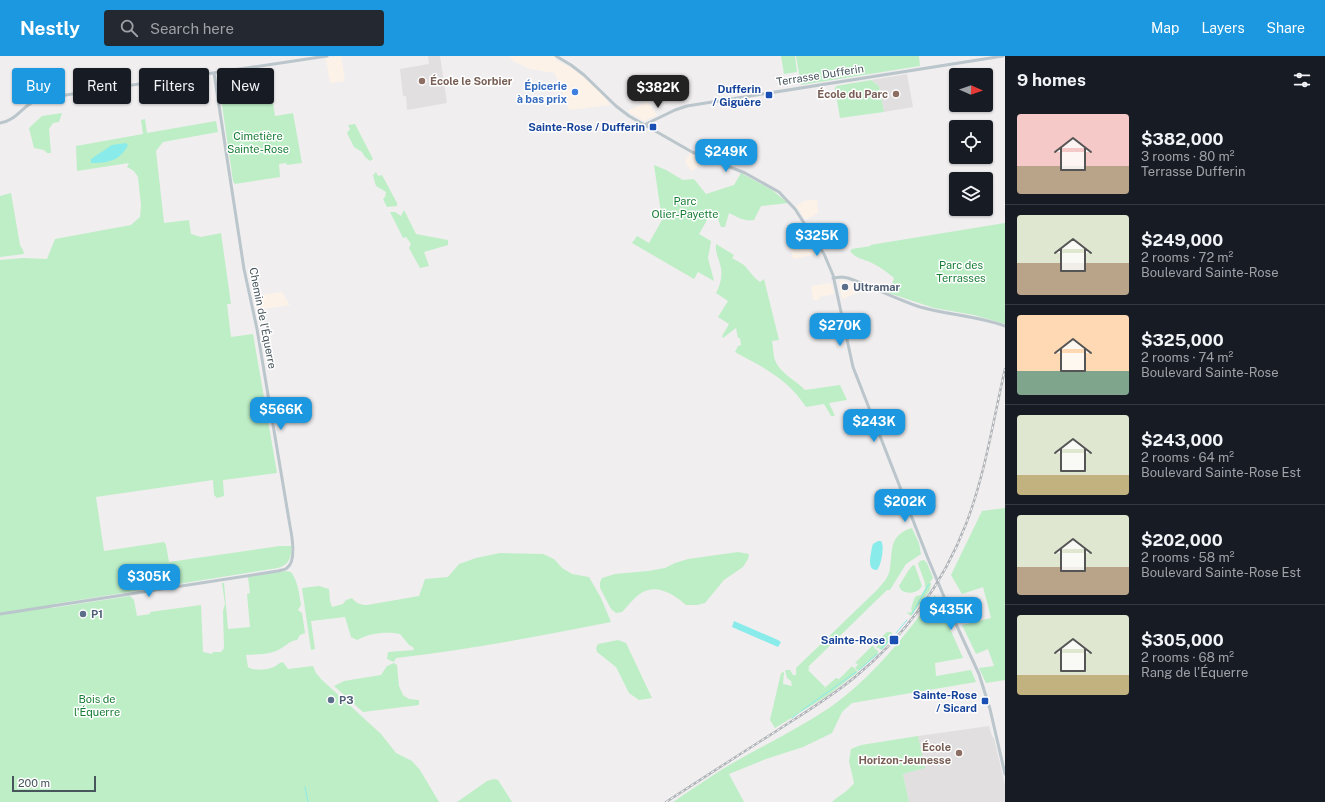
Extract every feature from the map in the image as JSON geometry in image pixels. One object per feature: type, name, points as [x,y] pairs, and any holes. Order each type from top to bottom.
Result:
[{"type":"street","points":[[0,124],[12,120],[30,104],[38,100],[327,56]]},
{"type":"street","points":[[556,56],[584,75],[618,109],[644,125],[696,154],[745,173],[779,192],[793,207],[824,255],[830,267],[833,278],[853,367],[927,556],[981,678],[1005,774]]},
{"type":"street","name":"Terrasse Dufferin","points":[[644,125],[687,106],[1003,56]]},
{"type":"street","name":"Chemin de l'Équerre","points":[[0,614],[274,571],[290,566],[293,556],[290,526],[257,329],[244,269],[214,73]]},
{"type":"street","points":[[833,278],[848,278],[922,307],[981,319],[1005,326]]},
{"type":"shaded area","points":[[341,56],[345,81],[330,83],[326,58]]},
{"type":"shaded area","name":"École le Sorbier","points":[[428,56],[440,56],[447,103],[407,110],[406,96],[403,96],[400,69],[429,64]]},
{"type":"shaded area","points":[[510,56],[558,56],[556,60],[579,72],[600,91],[610,105],[569,110],[555,73],[530,69],[513,61]]},
{"type":"shaded area","name":"École du Parc","points":[[907,74],[913,107],[884,112],[879,86],[871,80]]},
{"type":"shaded area","points":[[648,102],[657,115],[644,121],[627,111]]},
{"type":"shaded area","points":[[690,153],[707,160],[691,171],[685,162]]},
{"type":"shaded area","points":[[817,199],[818,213],[806,220],[796,206],[806,200]]},
{"type":"shaded area","points":[[801,225],[820,253],[793,259],[788,234]]},
{"type":"shaded area","points":[[841,280],[867,289],[842,299],[839,282]]},
{"type":"shaded area","points":[[831,283],[834,294],[819,297],[819,300],[813,300],[811,286]]},
{"type":"shaded area","points":[[282,292],[290,305],[256,309],[253,298],[255,296]]},
{"type":"shaded area","name":"École Horizon-Jeunesse","points":[[989,726],[994,738],[1005,785],[1005,802],[909,802],[903,774],[924,768],[918,736]]},
{"type":"green space","points":[[781,56],[795,56],[797,72],[784,74]]},
{"type":"green space","points":[[796,56],[919,56],[920,66],[801,85]]},
{"type":"green space","points":[[871,80],[879,86],[884,112],[840,118],[835,89],[836,86]]},
{"type":"green space","name":"Cimetière Sainte-Rose","points":[[222,104],[273,104],[275,116],[293,113],[302,163],[287,165],[286,163],[279,164],[280,177],[235,184],[233,181]]},
{"type":"green space","points":[[62,113],[59,122],[53,123],[49,129],[51,153],[34,148],[29,128],[42,116]]},
{"type":"green space","name":"Bois de l'Équerre","points":[[145,119],[147,133],[216,121],[218,132],[163,142],[156,151],[164,223],[189,220],[191,234],[201,237],[221,233],[231,304],[227,304],[231,337],[253,334],[277,473],[223,480],[224,496],[217,498],[214,495],[213,480],[96,497],[104,551],[164,542],[166,545],[169,562],[280,546],[291,546],[291,554],[287,563],[278,568],[54,604],[52,608],[130,596],[134,600],[137,616],[150,614],[150,612],[201,605],[203,652],[212,654],[213,652],[221,652],[224,648],[223,611],[225,604],[222,583],[224,583],[228,629],[250,627],[247,594],[250,593],[248,577],[286,571],[291,572],[298,588],[301,605],[298,610],[302,613],[305,633],[300,635],[297,640],[274,652],[246,655],[248,667],[256,670],[266,669],[283,662],[288,669],[313,666],[321,679],[381,734],[396,753],[412,761],[420,770],[439,802],[0,802],[0,260],[23,258],[47,259],[55,239],[131,225],[140,217],[141,205],[138,177],[134,171],[127,167],[129,163],[77,171],[76,146],[143,134],[141,120]]},
{"type":"green space","points":[[355,124],[373,159],[370,161],[362,152],[354,147],[347,133],[350,129],[348,125]]},
{"type":"green space","name":"Parc Olier-Payette","points":[[654,165],[683,180],[694,179],[706,194],[734,185],[741,173],[772,190],[788,203],[761,206],[754,220],[744,220],[729,213],[725,227],[721,227],[716,214],[710,215],[699,234],[711,241],[708,258],[714,281],[698,272],[694,279],[632,243],[637,236],[649,243],[662,220]]},
{"type":"green space","points":[[376,172],[378,176],[382,175],[397,203],[397,206],[387,207],[383,199],[386,192],[376,186],[375,183],[373,175]]},
{"type":"green space","points":[[11,193],[20,245],[24,254],[0,257],[0,196]]},
{"type":"green space","points":[[404,210],[416,234],[448,240],[448,245],[424,252],[429,266],[420,268],[409,248],[411,244],[406,237],[403,238],[390,212],[395,212],[401,216]]},
{"type":"green space","name":"Parc des Terrasses","points":[[1005,223],[1005,324],[974,315],[934,308],[889,293],[894,278],[878,266],[857,257],[850,251],[852,249],[871,246],[870,245]]},
{"type":"green space","name":"Parc Olier-Payette","points":[[716,244],[734,255],[732,258],[744,265],[760,282],[764,279],[779,340],[772,341],[774,357],[776,363],[783,372],[805,390],[840,385],[847,400],[829,403],[835,416],[831,416],[824,404],[806,407],[799,397],[783,381],[735,352],[738,346],[741,345],[736,328],[723,338],[722,336],[729,324],[718,317],[728,301],[716,293],[720,283],[721,268],[716,252]]},
{"type":"green space","points":[[1005,508],[1005,680],[986,683],[979,668],[994,666],[988,649],[976,654],[962,625],[991,618],[983,587],[962,594],[951,575],[982,511]]},
{"type":"green space","points":[[912,528],[919,543],[921,554],[906,564],[890,590],[887,590],[808,667],[810,668],[808,670],[825,687],[821,691],[836,678],[839,679],[852,666],[858,672],[827,696],[775,728],[770,720],[781,673],[784,672],[783,684],[792,686],[791,681],[787,678],[785,670],[790,670],[793,675],[796,675],[796,668],[822,643],[824,643],[823,642],[878,589],[889,573],[895,541],[904,531]]},
{"type":"green space","points":[[738,552],[749,554],[743,567],[724,580],[705,603],[686,605],[672,594],[654,589],[643,592],[637,596],[622,612],[616,613],[611,609],[600,588],[602,578],[615,574],[665,568],[688,559]]},
{"type":"green space","points":[[500,553],[543,554],[554,559],[562,568],[572,574],[589,577],[601,598],[611,622],[477,647],[396,658],[394,662],[387,659],[388,652],[414,650],[413,647],[409,645],[400,634],[378,633],[357,640],[351,637],[345,617],[311,621],[315,649],[311,650],[302,588],[319,586],[329,589],[332,607],[343,604],[346,600],[352,598],[362,605],[367,605],[419,596],[425,579],[448,577],[459,564],[476,558]]},
{"type":"green space","points":[[924,560],[927,563],[933,578],[925,588],[925,583],[918,564],[920,561]]},
{"type":"green space","points":[[913,565],[915,566],[922,586],[915,592],[904,592],[899,586]]},
{"type":"green space","points":[[929,582],[931,583],[930,590],[911,616],[907,613],[912,611],[911,609],[914,599],[916,596],[921,595]]},
{"type":"green space","points":[[935,595],[963,658],[935,663],[936,676],[971,670],[976,682],[852,703],[842,712],[832,733],[803,747],[766,759],[729,774],[744,802],[673,802],[726,767],[829,708],[859,684],[887,656]]},
{"type":"green space","points":[[887,632],[891,632],[894,636],[882,650],[876,647],[878,645],[876,642]]},
{"type":"green space","points":[[618,640],[626,643],[652,698],[639,700],[629,693],[616,667],[597,652],[596,648],[598,644]]},
{"type":"green space","points":[[873,645],[878,651],[878,654],[858,671],[855,668],[858,664],[855,663]]},
{"type":"green space","points":[[394,663],[397,665],[399,686],[403,695],[409,699],[419,700],[419,705],[363,712],[334,686],[344,681],[381,675],[387,666]]},
{"type":"green space","points":[[918,736],[925,768],[903,774],[909,802],[832,802],[854,783],[849,761],[851,749],[861,745]]},
{"type":"green space","points":[[494,779],[498,780],[512,802],[457,802],[487,781]]},
{"type":"water","points":[[126,143],[128,145],[125,150],[117,158],[108,162],[91,163],[91,159],[112,145]]},
{"type":"water","points":[[881,541],[883,551],[880,564],[877,570],[874,570],[870,565],[871,554],[873,544]]},
{"type":"water","points":[[734,621],[781,642],[778,647],[732,627]]},
{"type":"waterway","points":[[912,614],[929,584]]},
{"type":"waterway","points":[[896,633],[907,620]]},
{"type":"waterway","points":[[881,649],[892,637]]},
{"type":"waterway","points":[[859,670],[877,654]]},
{"type":"waterway","points":[[801,711],[856,672]]},
{"type":"waterway","points":[[792,718],[798,713]]},
{"type":"waterway","points":[[305,787],[308,802]]},
{"type":"railway","points":[[666,802],[836,691],[873,661],[906,627],[934,588],[946,568],[966,524],[984,467],[1005,369]]},
{"type":"place","name":"École le Sorbier","points":[[422,81]]},
{"type":"place","name":"Épicerie à bas prix","points":[[575,92]]},
{"type":"place","name":"École du Parc","points":[[896,94]]},
{"type":"place","name":"Dufferin / Giguère","points":[[769,95]]},
{"type":"place","name":"Sainte-Rose / Dufferin","points":[[653,127]]},
{"type":"place","name":"Ultramar","points":[[845,287]]},
{"type":"place","name":"P1","points":[[83,614]]},
{"type":"place","name":"Sainte-Rose","points":[[894,640]]},
{"type":"place","name":"P3","points":[[331,700]]},
{"type":"place","name":"Sainte-Rose / Sicard","points":[[985,701]]},
{"type":"place","name":"École Horizon-Jeunesse","points":[[959,753]]}]
